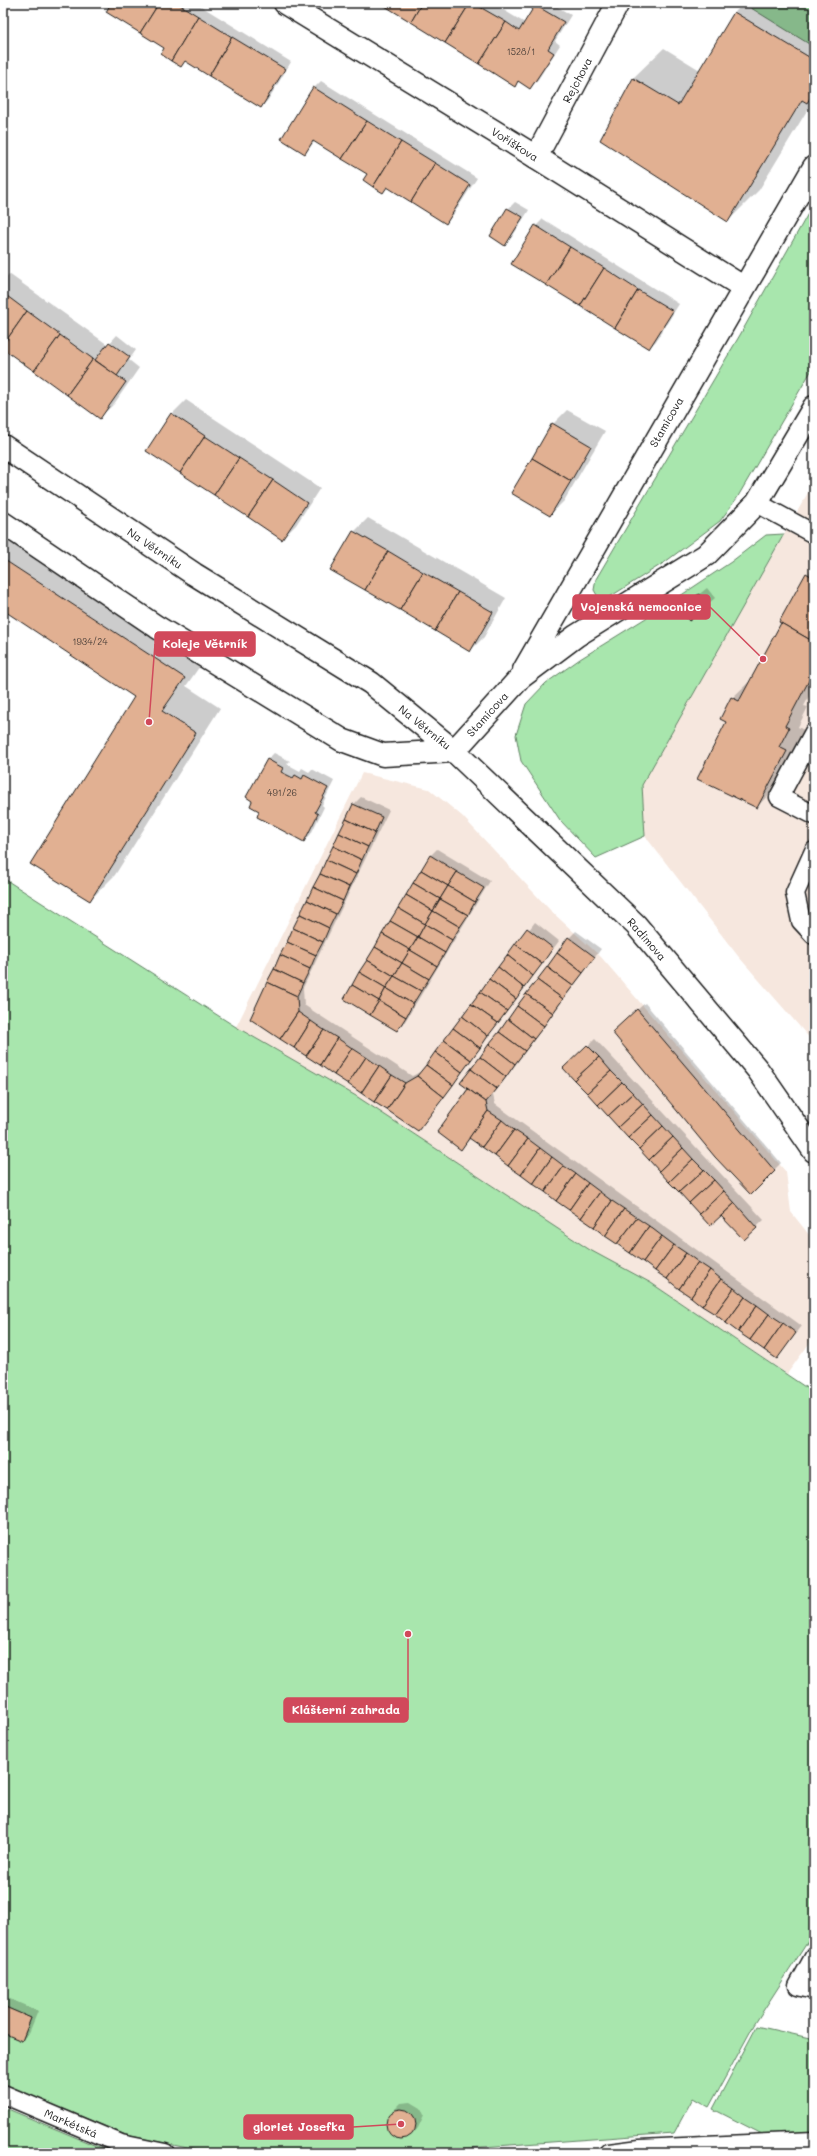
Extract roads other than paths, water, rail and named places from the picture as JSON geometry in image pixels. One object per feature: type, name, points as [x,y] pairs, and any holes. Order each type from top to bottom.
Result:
[{"type":"street","name":"Voříškova","points":[[285,3],[536,156],[743,287]]},
{"type":"street","name":"Rejchova","points":[[536,156],[618,3]]},
{"type":"street","name":"Stamicova","points":[[520,678],[743,287],[814,167]]},
{"type":"street","name":"Stamicova","points":[[454,751],[520,678],[576,636],[706,555],[757,503],[814,407]]},
{"type":"street","name":"Na Větrníku","points":[[3,446],[194,574],[371,683],[454,751]]},
{"type":"street","name":"Na Větrníku","points":[[3,523],[157,627],[342,740],[383,755],[454,751]]},
{"type":"street","name":"Radimova","points":[[454,751],[636,925],[758,1070],[814,1151]]},
{"type":"lane","points":[[757,503],[814,534]]},
{"type":"lane","points":[[814,732],[779,797],[814,815]]},
{"type":"lane","points":[[814,851],[795,893],[801,922],[814,935]]},
{"type":"lane","points":[[814,1956],[798,1986],[814,1990]]},
{"type":"lane","name":"Markétská","points":[[3,2094],[121,2144],[165,2153]]},
{"type":"lane","points":[[609,2153],[640,2149],[814,2141]]},
{"type":"place","name":"Vojenská nemocnice","points":[[763,659]]},
{"type":"place","name":"Koleje Větrník","points":[[149,722]]},
{"type":"place","name":"Klášterní zahrada","points":[[408,1634]]},
{"type":"place","name":"gloriet Josefka","points":[[401,2124]]}]
